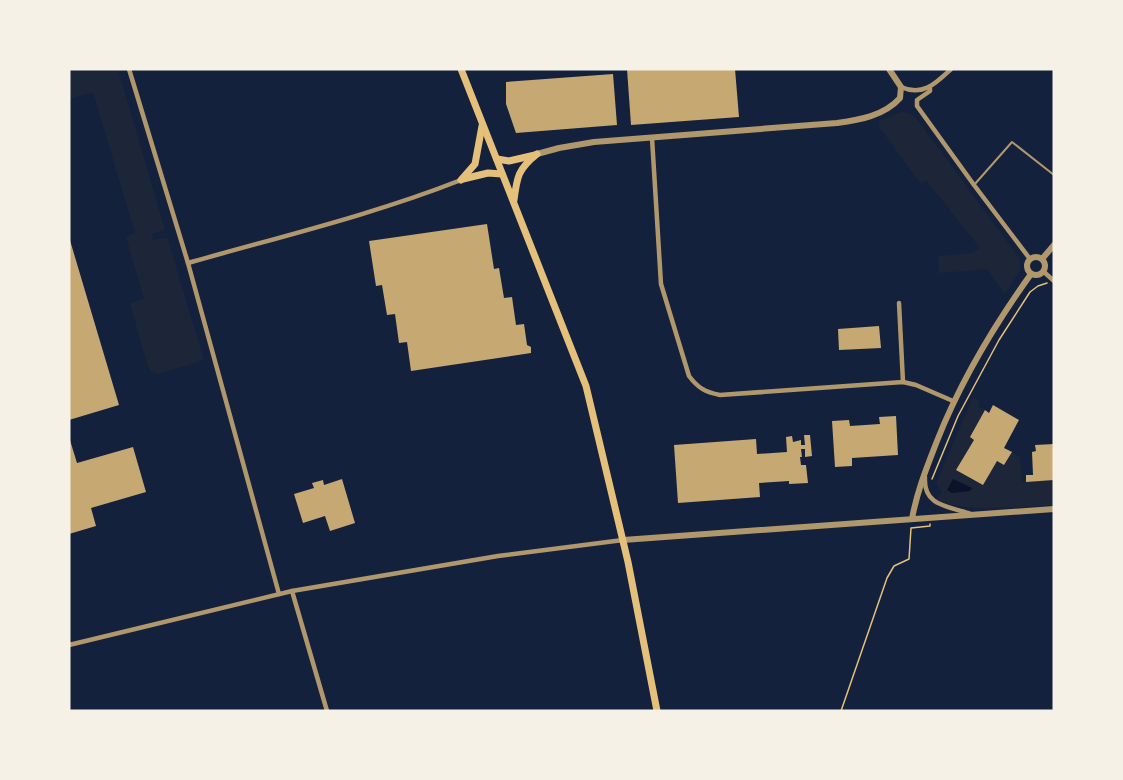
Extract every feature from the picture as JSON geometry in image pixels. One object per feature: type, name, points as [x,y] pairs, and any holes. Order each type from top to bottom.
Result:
[{"type":"main road","points":[[460,69],[586,386],[623,540],[657,711]]},
{"type":"main road","points":[[461,180],[475,164],[482,124]]},
{"type":"main road","points":[[497,159],[508,161],[537,154]]},
{"type":"main road","points":[[513,202],[519,172],[525,163],[537,154]]},
{"type":"main road","points":[[461,180],[488,173],[502,174]]},
{"type":"street","points":[[129,69],[188,263],[279,594]]},
{"type":"street","points":[[889,69],[902,87],[916,92],[930,88]]},
{"type":"street","points":[[951,69],[930,88],[930,91],[917,100],[917,106],[1030,260]]},
{"type":"street","points":[[537,154],[594,142],[837,123],[861,119],[872,116],[896,103],[900,98],[902,87]]},
{"type":"street","points":[[652,138],[662,284],[689,376],[696,386],[707,393],[720,394],[903,382],[916,385],[953,401]]},
{"type":"street","points":[[188,263],[346,219],[461,180]]},
{"type":"street","points":[[1042,259],[1054,245]]},
{"type":"street","points":[[1038,257],[1042,259],[1046,266],[1044,272],[1036,276],[1031,274],[1027,265],[1030,260],[1038,257]]},
{"type":"street","points":[[1044,272],[1054,281]]},
{"type":"street","points":[[912,519],[925,470],[953,401],[985,341],[1031,274]]},
{"type":"street","points":[[899,303],[903,382]]},
{"type":"street","points":[[925,470],[924,486],[931,499],[939,504],[973,515]]},
{"type":"street","points":[[69,645],[292,591],[498,556],[623,540],[1054,509]]},
{"type":"street","points":[[292,591],[327,711]]},
{"type":"lane","points":[[974,185],[1012,142],[1054,175]]},
{"type":"path","points":[[932,485],[932,478],[958,416],[995,347],[1030,292],[1048,283]]},
{"type":"path","points":[[841,711],[887,578],[894,566],[909,559],[911,528],[930,526],[929,518]]},
{"type":"shaded area","points":[[118,69],[165,230],[152,234],[153,240],[167,237],[204,360],[158,374],[152,372],[148,367],[130,303],[144,299],[126,237],[135,233],[93,92],[69,99],[69,70]]},
{"type":"shaded area","points":[[902,112],[909,113],[916,118],[1020,259],[1020,271],[1005,294],[987,269],[939,273],[938,256],[973,253],[980,248],[926,180],[921,184],[879,127],[879,121]]},
{"type":"shaded area","points":[[973,397],[980,401],[978,407],[985,410],[970,437],[974,440],[957,470],[997,461],[1005,465],[1012,452],[1020,457],[1022,482],[1054,480],[1054,505],[976,508],[947,504],[937,499],[942,493],[936,483]]},
{"type":"shaded area","points":[[953,479],[972,488],[970,491],[952,493],[947,490]]},
{"type":"building","points":[[627,69],[735,69],[739,117],[631,125]]},
{"type":"building","points":[[613,74],[617,125],[516,133],[506,104],[506,82]]},
{"type":"building","points":[[487,224],[494,269],[499,268],[504,298],[512,297],[516,325],[524,324],[527,345],[531,347],[531,353],[411,371],[407,342],[399,343],[395,314],[387,315],[382,285],[376,286],[369,241]]},
{"type":"building","points":[[69,237],[119,405],[69,420]]},
{"type":"building","points":[[879,326],[881,348],[839,350],[838,329]]},
{"type":"building","points":[[993,405],[1019,420],[1004,448],[1012,452],[1004,465],[997,461],[983,485],[956,470],[974,440],[970,437],[985,410],[989,413]]},
{"type":"building","points":[[896,416],[898,455],[852,458],[852,466],[835,467],[832,421],[849,420],[850,426],[880,424],[879,417]]},
{"type":"building","points":[[804,435],[810,435],[812,456],[805,457],[805,449],[801,449],[801,465],[806,465],[808,483],[789,484],[789,481],[759,483],[760,497],[678,503],[674,445],[756,439],[757,454],[787,452],[786,437],[792,436],[793,442],[801,440],[801,445],[805,445]]},
{"type":"building","points":[[69,437],[77,463],[133,447],[146,492],[91,508],[96,526],[69,534]]},
{"type":"building","points":[[1054,444],[1054,480],[1026,482],[1026,475],[1033,475],[1032,452],[1036,451],[1035,445]]},
{"type":"building","points":[[342,479],[355,523],[330,531],[325,516],[303,523],[294,494],[314,488],[312,483],[323,480],[324,485]]}]
